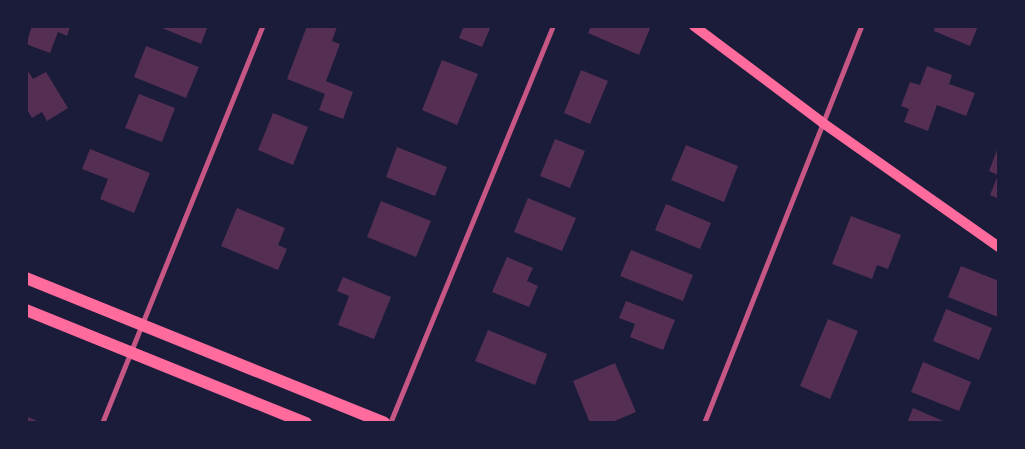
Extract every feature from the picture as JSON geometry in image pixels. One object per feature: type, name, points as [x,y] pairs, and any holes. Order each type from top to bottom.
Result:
[{"type":"main road","points":[[694,26],[823,123],[999,247]]},
{"type":"main road","points":[[26,278],[140,330],[384,423]]},
{"type":"main road","points":[[26,310],[306,423]]},
{"type":"street","points":[[102,423],[262,26]]},
{"type":"street","points":[[390,423],[553,26]]},
{"type":"street","points":[[704,423],[861,26]]},
{"type":"building","points":[[32,26],[70,26],[67,36],[58,32],[50,53],[26,44]]},
{"type":"building","points":[[157,26],[208,26],[201,44]]},
{"type":"building","points":[[307,26],[337,27],[332,41],[340,44],[326,81],[353,92],[343,119],[319,110],[325,94],[287,79]]},
{"type":"building","points":[[464,26],[491,26],[482,47],[459,38]]},
{"type":"building","points":[[591,26],[651,26],[639,55],[588,33]]},
{"type":"building","points":[[935,26],[978,26],[970,46],[934,31]]},
{"type":"building","points":[[146,46],[199,67],[186,98],[134,77]]},
{"type":"building","points":[[442,60],[478,74],[457,125],[422,110]]},
{"type":"building","points":[[927,66],[952,75],[949,84],[975,93],[966,116],[937,105],[928,131],[904,122],[909,109],[901,106],[910,82],[920,85]]},
{"type":"building","points":[[581,70],[608,81],[590,124],[564,113]]},
{"type":"building","points":[[28,71],[33,79],[46,72],[68,108],[47,121],[42,112],[32,118],[26,108]]},
{"type":"building","points":[[139,94],[175,108],[162,142],[125,128]]},
{"type":"building","points":[[273,113],[308,127],[293,165],[258,150]]},
{"type":"building","points":[[555,139],[585,151],[570,188],[540,176]]},
{"type":"building","points":[[686,145],[738,166],[724,202],[671,180]]},
{"type":"building","points":[[397,147],[447,167],[435,196],[386,177]]},
{"type":"building","points":[[90,149],[150,173],[134,213],[100,199],[108,179],[82,169]]},
{"type":"building","points":[[997,150],[999,151],[999,199],[990,195],[998,175],[989,171]]},
{"type":"building","points":[[528,198],[576,218],[562,251],[514,232]]},
{"type":"building","points":[[381,201],[431,221],[416,257],[367,237]]},
{"type":"building","points":[[666,204],[711,223],[700,249],[655,230]]},
{"type":"building","points":[[237,208],[285,228],[278,245],[287,249],[278,270],[221,246]]},
{"type":"building","points":[[851,216],[901,235],[888,269],[877,265],[872,279],[832,264]]},
{"type":"building","points":[[631,250],[693,275],[683,301],[620,276]]},
{"type":"building","points":[[507,257],[533,268],[527,281],[538,286],[529,307],[492,292]]},
{"type":"building","points":[[961,266],[999,281],[998,317],[948,297]]},
{"type":"building","points":[[343,277],[391,297],[374,339],[338,325],[349,296],[337,291]]},
{"type":"building","points":[[626,301],[675,320],[663,350],[630,337],[635,324],[619,318]]},
{"type":"building","points":[[946,309],[992,328],[979,360],[933,341]]},
{"type":"building","points":[[828,319],[858,331],[830,399],[800,386]]},
{"type":"building","points":[[488,330],[547,354],[535,385],[475,361]]},
{"type":"building","points":[[923,362],[971,382],[959,411],[911,392]]},
{"type":"building","points":[[615,363],[636,412],[610,423],[590,423],[573,381]]},
{"type":"building","points":[[913,408],[948,423],[907,423]]},
{"type":"building","points":[[26,416],[42,423],[26,423]]}]
